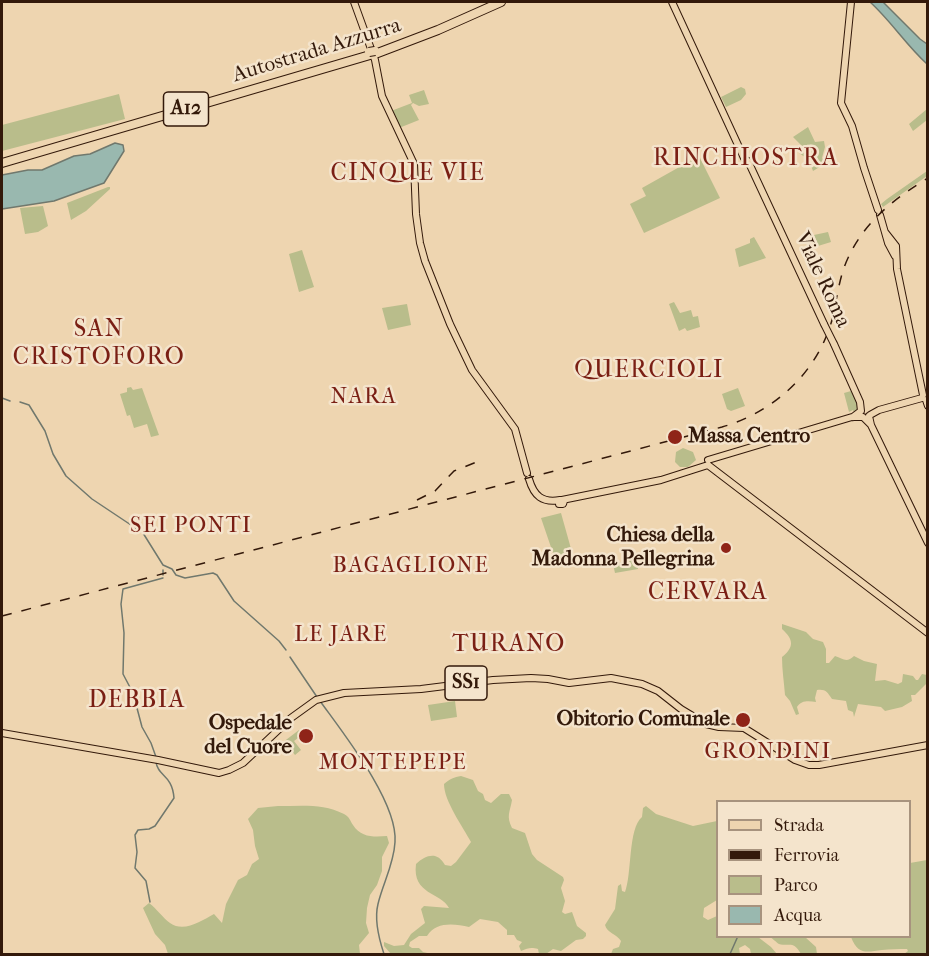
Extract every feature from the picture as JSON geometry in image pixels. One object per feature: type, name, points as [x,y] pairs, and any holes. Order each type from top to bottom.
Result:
[{"type":"highway","name":"Autostrada Azzurra","points":[[372,53],[493,2]]},
{"type":"highway","name":"Autostrada Azzurra","points":[[2,161],[372,53],[438,30],[501,2]]},
{"type":"main road","points":[[354,2],[375,60],[382,96],[414,164],[420,243],[447,316],[472,370],[515,429],[532,490],[538,498],[561,501],[669,477],[852,417],[926,398],[897,259],[885,232],[852,126],[842,103],[851,2]]},
{"type":"main road","name":"Viale Roma","points":[[672,2],[866,413]]},
{"type":"main road","points":[[866,413],[927,543]]},
{"type":"main road","points":[[707,463],[927,633]]},
{"type":"main road","name":"SS1","points":[[2,733],[156,759],[210,772],[230,770],[243,763],[302,708],[318,699],[345,693],[421,689],[491,680],[543,678],[569,683],[611,678],[650,687],[712,727],[736,727],[748,730],[801,764],[826,763],[927,745]]},
{"type":"green space","points":[[741,87],[745,89],[746,94],[741,100],[726,107],[721,97]]},
{"type":"green space","points":[[424,90],[429,104],[419,106],[413,103],[411,105],[419,120],[399,128],[391,111],[412,103],[409,95]]},
{"type":"green space","points":[[119,94],[125,119],[2,151],[2,125]]},
{"type":"green space","points":[[927,109],[927,120],[913,131],[909,124]]},
{"type":"green space","points":[[808,127],[815,142],[824,141],[825,147],[822,158],[826,163],[813,171],[809,160],[799,153],[805,149],[793,137]]},
{"type":"green space","points":[[699,156],[720,198],[644,233],[630,204],[646,196],[642,188]]},
{"type":"green space","points":[[927,171],[927,176],[883,207],[881,204],[887,199]]},
{"type":"green space","points":[[108,187],[110,189],[86,211],[71,220],[67,203]]},
{"type":"green space","points":[[43,206],[48,226],[38,232],[25,234],[20,208]]},
{"type":"green space","points":[[828,232],[831,242],[818,246],[814,235]]},
{"type":"green space","points":[[754,237],[766,258],[739,267],[735,249],[750,243],[750,239]]},
{"type":"green space","points":[[302,250],[314,287],[299,292],[289,254]]},
{"type":"green space","points":[[674,302],[680,313],[691,310],[693,317],[698,316],[700,327],[687,331],[685,328],[679,331],[669,304]]},
{"type":"green space","points":[[407,304],[411,325],[388,330],[382,308]]},
{"type":"green space","points":[[131,387],[133,390],[142,388],[159,435],[151,437],[147,424],[134,428],[130,415],[127,416],[120,394],[127,392],[127,388]]},
{"type":"green space","points":[[738,388],[745,406],[731,411],[727,409],[722,394]]},
{"type":"green space","points":[[851,391],[859,407],[854,413],[853,410],[849,412],[844,393]]},
{"type":"green space","points":[[683,448],[693,452],[696,460],[688,467],[680,467],[675,462],[676,452]]},
{"type":"green space","points":[[561,513],[575,563],[558,568],[552,558],[554,556],[541,518]]},
{"type":"green space","points":[[636,559],[638,569],[615,573],[613,564]]},
{"type":"green space","points":[[782,624],[806,632],[813,639],[823,642],[826,649],[826,663],[829,663],[835,656],[847,660],[854,656],[877,664],[875,681],[885,680],[898,684],[902,682],[903,674],[913,676],[918,680],[922,674],[927,675],[927,683],[915,695],[911,695],[912,701],[902,707],[885,711],[881,707],[858,704],[854,717],[853,712],[848,710],[846,701],[832,699],[826,692],[817,690],[816,702],[801,703],[797,707],[799,714],[796,715],[785,695],[782,657],[789,650],[791,643],[782,629]]},
{"type":"green space","points":[[455,701],[457,717],[431,721],[428,705]]},
{"type":"green space","points":[[299,730],[311,743],[309,744],[302,735],[294,741],[301,750],[295,755],[288,746],[281,751],[278,746]]},
{"type":"green space","points":[[461,776],[473,780],[485,800],[491,803],[501,794],[509,794],[512,800],[509,817],[512,828],[525,833],[532,854],[537,860],[563,877],[561,888],[565,901],[562,912],[565,914],[572,912],[577,926],[586,933],[583,939],[576,940],[561,951],[553,949],[546,954],[539,954],[538,949],[533,948],[521,951],[519,946],[522,942],[514,935],[507,935],[507,930],[498,922],[480,919],[469,927],[441,926],[435,928],[427,936],[419,936],[410,942],[409,946],[412,948],[419,948],[423,952],[432,954],[391,954],[384,946],[384,942],[394,946],[404,945],[411,934],[425,923],[421,909],[424,906],[449,908],[418,882],[416,864],[424,858],[435,856],[445,865],[451,866],[471,842],[450,806],[445,791],[444,784],[452,778]]},
{"type":"green space","points":[[312,806],[336,810],[346,815],[360,832],[373,836],[387,836],[389,843],[382,857],[382,871],[370,895],[367,908],[366,923],[369,933],[359,945],[360,954],[168,954],[165,945],[155,934],[143,908],[149,903],[175,926],[192,925],[214,914],[222,923],[226,904],[238,880],[247,875],[252,864],[259,859],[253,830],[248,819],[258,808]]},
{"type":"green space","points":[[646,806],[656,814],[693,826],[716,821],[716,901],[704,908],[703,917],[708,920],[716,916],[716,938],[759,938],[777,954],[751,954],[750,949],[745,945],[739,948],[740,954],[611,954],[613,949],[619,947],[621,941],[605,925],[615,909],[618,886],[621,884],[622,891],[625,892],[634,831],[642,817],[643,808]]},
{"type":"green space","points":[[927,860],[927,954],[904,954],[908,951],[907,949],[867,952],[860,950],[852,938],[911,938],[911,863]]},
{"type":"green space","points":[[771,938],[806,938],[816,947],[817,954],[801,954],[793,945],[779,944]]},
{"type":"water","points":[[870,2],[883,2],[927,44],[927,64],[885,17]]},
{"type":"water","points":[[115,143],[123,145],[124,151],[104,183],[54,201],[2,209],[2,175],[42,170],[74,156],[90,154]]},
{"type":"waterway","points":[[2,398],[10,401]]},
{"type":"waterway","points":[[20,402],[29,405],[45,431],[53,454],[66,476],[92,499],[143,533],[163,565],[172,569],[176,575],[185,578],[213,573],[217,575],[234,601],[286,650]]},
{"type":"waterway","points":[[163,570],[163,575]]},
{"type":"waterway","points":[[156,757],[142,727],[133,693],[123,674],[124,633],[121,604],[123,589],[163,578]]},
{"type":"waterway","points":[[290,657],[317,697]]},
{"type":"waterway","points":[[320,701],[355,749],[379,788],[394,826],[395,842],[391,866],[377,910],[380,942],[384,954]]},
{"type":"waterway","points":[[150,902],[146,881],[135,868],[137,852],[135,835],[138,830],[155,826],[174,798],[171,784],[159,771],[156,762]]},
{"type":"waterway","points":[[730,954],[737,938]]},
{"type":"railway","points":[[2,616],[722,427],[741,420],[776,401],[804,373],[816,357],[825,339],[832,320],[842,273],[855,245],[882,212],[928,178]]},
{"type":"railway","points":[[417,500],[435,491],[454,471],[479,461]]},
{"type":"place","name":"Massa Centro","points":[[675,437]]},
{"type":"place","name":"Chiesa della Madonna Pellegrina","points":[[726,548]]},
{"type":"place","name":"Obitorio Comunale","points":[[743,720]]},
{"type":"place","name":"Ospedale del Cuore","points":[[306,736]]},
{"type":"district","name":"RINCHIOSTRA","points":[[746,159]]},
{"type":"district","name":"CINQUE VIE","points":[[408,174]]},
{"type":"district","name":"SAN CRISTOFORO","points":[[99,344]]},
{"type":"district","name":"QUERCIOLI","points":[[649,371]]},
{"type":"district","name":"NARA","points":[[364,398]]},
{"type":"district","name":"SEI PONTI","points":[[191,527]]},
{"type":"district","name":"BAGAGLIONE","points":[[411,567]]},
{"type":"district","name":"CERVARA","points":[[708,593]]},
{"type":"district","name":"LE JARE","points":[[341,636]]},
{"type":"district","name":"TURANO","points":[[509,645]]},
{"type":"district","name":"DEBBIA","points":[[137,701]]},
{"type":"district","name":"GRONDINI","points":[[768,753]]},
{"type":"district","name":"MONTEPEPE","points":[[393,764]]}]
